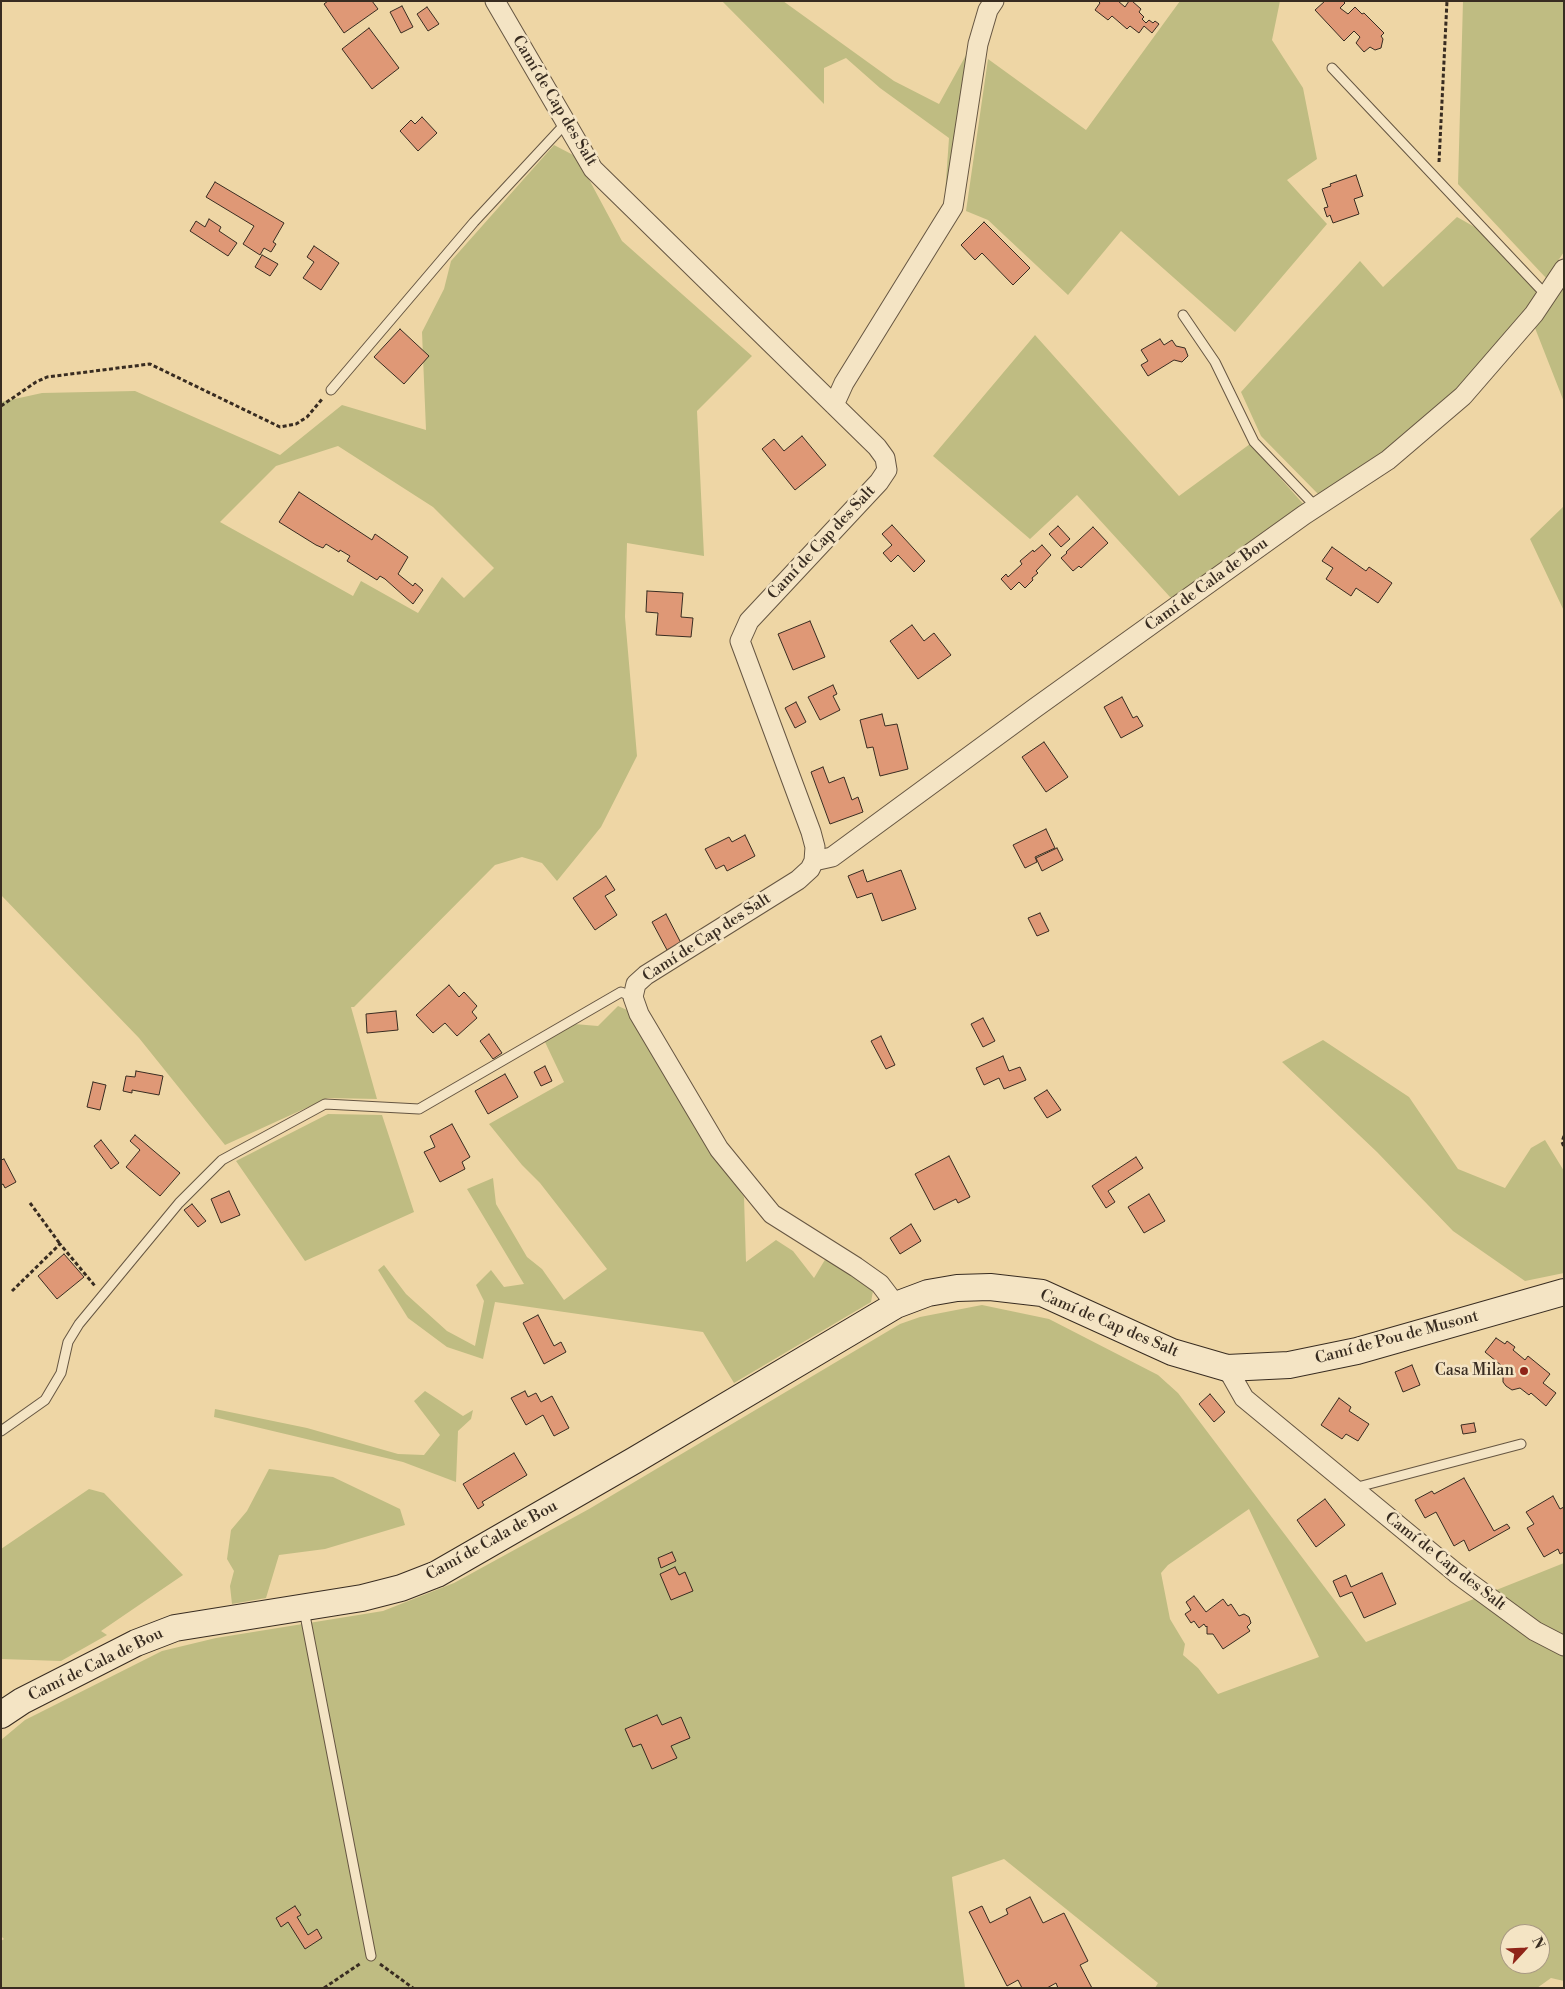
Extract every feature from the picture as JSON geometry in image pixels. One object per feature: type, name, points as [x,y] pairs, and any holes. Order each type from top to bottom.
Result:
[{"type":"street","name":"Camí de Cap des Salt","points":[[495,1],[593,169],[877,447],[885,458],[887,470],[879,482],[748,621],[740,641],[811,832],[815,847],[814,861],[810,869],[798,880],[646,975],[636,984],[633,997],[639,1014],[719,1149],[772,1214],[880,1284],[896,1305],[928,1293],[957,1288],[990,1287],[1042,1293],[1172,1352],[1227,1368],[1244,1398],[1456,1573],[1535,1630],[1564,1646]]},
{"type":"street","points":[[834,405],[844,383],[953,207],[978,44],[988,10],[994,1]]},
{"type":"street","name":"Camí de Cala de Bou","points":[[814,861],[832,857],[1034,708],[1316,507],[1388,460],[1463,396],[1534,314],[1564,269]]},
{"type":"street","name":"Camí de Pou de Musont","points":[[1227,1368],[1289,1365],[1357,1351],[1564,1292]]},
{"type":"street","name":"Camí de Cala de Bou","points":[[1,1715],[22,1701],[136,1642],[174,1628],[362,1598],[401,1588],[437,1574],[635,1460],[896,1305]]},
{"type":"lane","points":[[1332,68],[1546,296]]},
{"type":"lane","points":[[331,390],[474,222],[566,123]]},
{"type":"lane","points":[[1183,315],[1215,362],[1254,442],[1316,507]]},
{"type":"lane","points":[[1,1431],[45,1400],[61,1373],[68,1342],[79,1324],[179,1203],[222,1160],[325,1104],[419,1109],[621,992],[633,997]]},
{"type":"lane","points":[[1353,1488],[1521,1444]]},
{"type":"lane","points":[[303,1607],[371,1956]]},
{"type":"path","points":[[1431,173],[1439,162],[1447,1]]},
{"type":"path","points":[[1,406],[46,377],[150,364],[280,427],[296,424],[307,417],[331,390]]},
{"type":"path","points":[[1564,1136],[1562,1142],[1564,1147]]},
{"type":"path","points":[[30,1203],[60,1244],[94,1284],[100,1299]]},
{"type":"path","points":[[12,1291],[60,1244]]},
{"type":"path","points":[[324,1988],[371,1956],[413,1988]]},
{"type":"shaded area","points":[[722,1],[783,1],[894,81],[939,104],[971,46],[949,199],[945,195],[949,138],[880,88],[846,58],[824,68],[824,104]]},
{"type":"shaded area","points":[[1180,1],[1280,1],[1272,40],[1303,88],[1317,159],[1287,180],[1327,224],[1235,332],[1121,231],[1068,295],[988,220],[966,211],[988,59],[1086,130]]},
{"type":"shaded area","points":[[1463,1],[1564,1],[1564,252],[1546,278],[1458,184]]},
{"type":"shaded area","points":[[554,145],[577,157],[622,241],[752,356],[697,411],[704,556],[627,543],[625,617],[637,756],[601,827],[557,881],[542,863],[522,857],[495,865],[354,1007],[351,1007],[377,1099],[328,1098],[225,1145],[139,1038],[1,895],[1,402],[42,393],[135,391],[280,455],[342,405],[426,430],[422,332],[444,289],[451,261]],"holes":[[[338,446],[433,507],[494,568],[464,598],[442,577],[418,613],[361,581],[353,596],[220,522],[276,466]]]},
{"type":"shaded area","points":[[1457,217],[1480,230],[1536,291],[1534,305],[1460,389],[1388,450],[1320,496],[1261,436],[1241,392],[1360,261],[1383,287]]},
{"type":"shaded area","points":[[1564,285],[1564,402],[1535,328]]},
{"type":"shaded area","points":[[1035,335],[1179,496],[1250,444],[1306,507],[1173,598],[1170,597],[1077,495],[1030,539],[933,456]]},
{"type":"shaded area","points":[[1564,506],[1564,611],[1530,539]]},
{"type":"shaded area","points":[[618,1006],[627,1010],[657,1051],[716,1154],[744,1197],[746,1262],[776,1240],[793,1251],[814,1278],[826,1258],[859,1278],[873,1291],[871,1302],[734,1383],[703,1332],[495,1302],[483,1359],[447,1347],[408,1318],[378,1270],[384,1265],[406,1294],[447,1331],[475,1346],[484,1301],[476,1285],[491,1270],[504,1287],[524,1284],[467,1189],[493,1178],[496,1204],[527,1257],[542,1269],[564,1300],[607,1269],[540,1183],[522,1165],[489,1124],[564,1082],[545,1042],[574,1024],[598,1026]]},
{"type":"shaded area","points":[[1323,1040],[1409,1097],[1458,1169],[1505,1188],[1531,1148],[1545,1140],[1564,1171],[1564,1273],[1525,1281],[1453,1231],[1377,1152],[1282,1062]]},
{"type":"shaded area","points":[[328,1114],[382,1115],[414,1212],[305,1261],[236,1161]]},
{"type":"shaded area","points":[[982,1305],[1049,1319],[1158,1375],[1178,1393],[1366,1642],[1564,1563],[1564,1981],[1551,1978],[1537,1988],[1155,1988],[1158,1983],[1004,1859],[952,1877],[965,1988],[1,1988],[1,1941],[4,1939],[1,1936],[1,1740],[25,1720],[162,1651],[216,1638],[383,1611],[454,1583],[589,1509],[900,1324],[920,1317]],"holes":[[[1249,1509],[1319,1657],[1218,1694],[1198,1668],[1183,1655],[1185,1644],[1170,1619],[1161,1573],[1168,1565]]]},
{"type":"shaded area","points":[[425,1391],[463,1416],[473,1410],[471,1419],[458,1431],[456,1482],[403,1462],[214,1417],[215,1409],[307,1428],[398,1454],[424,1455],[440,1435],[414,1401]]},
{"type":"shaded area","points":[[269,1469],[333,1477],[400,1509],[405,1525],[325,1549],[279,1555],[266,1598],[232,1604],[230,1586],[234,1571],[227,1559],[231,1530],[247,1511]]},
{"type":"shaded area","points":[[89,1489],[104,1493],[183,1575],[101,1631],[107,1635],[61,1661],[1,1659],[1,1549]]},
{"type":"building","points":[[328,1],[372,1],[378,9],[344,33],[324,4]]},
{"type":"building","points":[[1098,1],[1118,1],[1125,7],[1129,1],[1132,1],[1141,9],[1139,12],[1144,17],[1142,19],[1146,23],[1149,20],[1159,24],[1152,33],[1144,26],[1139,33],[1130,26],[1127,29],[1112,16],[1108,20],[1095,10],[1100,3]]},
{"type":"building","points":[[1325,1],[1343,1],[1345,3],[1340,8],[1348,14],[1355,7],[1362,14],[1364,13],[1384,33],[1381,36],[1383,39],[1381,48],[1375,50],[1370,47],[1364,52],[1356,43],[1360,37],[1354,31],[1344,41],[1315,10]]},
{"type":"building","points":[[402,6],[413,27],[401,33],[390,12]]},
{"type":"building","points":[[427,7],[439,24],[428,31],[417,14]]},
{"type":"building","points":[[369,28],[399,68],[372,89],[342,49]]},
{"type":"building","points":[[422,117],[437,133],[418,151],[400,131],[411,120],[415,124]]},
{"type":"building","points":[[1356,175],[1363,196],[1354,199],[1359,214],[1333,223],[1330,215],[1327,217],[1324,208],[1328,207],[1322,189],[1331,186],[1330,184]]},
{"type":"building","points":[[215,182],[284,223],[273,242],[276,244],[271,252],[264,248],[260,255],[243,244],[254,226],[206,197]]},
{"type":"building","points":[[209,219],[221,227],[219,231],[237,243],[228,256],[190,231],[196,221],[205,227]]},
{"type":"building","points":[[984,222],[1030,268],[1013,285],[982,253],[975,260],[961,245]]},
{"type":"building","points":[[314,246],[339,263],[321,290],[303,278],[314,262],[307,257]]},
{"type":"building","points":[[262,255],[278,264],[270,276],[255,267]]},
{"type":"building","points":[[400,329],[429,356],[404,384],[374,357]]},
{"type":"building","points":[[1160,339],[1164,345],[1172,340],[1176,346],[1185,348],[1188,356],[1182,362],[1174,360],[1148,376],[1141,365],[1148,361],[1141,350]]},
{"type":"building","points":[[802,436],[826,465],[795,490],[762,449],[774,439],[784,451]]},
{"type":"building","points":[[299,492],[372,540],[375,534],[408,557],[398,574],[413,586],[415,583],[423,590],[413,604],[385,579],[380,576],[377,580],[347,561],[350,556],[326,544],[323,548],[316,545],[279,522]]},
{"type":"building","points":[[892,525],[925,561],[914,572],[898,555],[891,562],[883,553],[892,545],[882,534]]},
{"type":"building","points":[[1058,526],[1070,539],[1061,547],[1049,534]]},
{"type":"building","points":[[1093,527],[1108,543],[1081,568],[1079,566],[1073,571],[1061,558]]},
{"type":"building","points":[[1042,545],[1051,555],[1036,571],[1038,573],[1025,588],[1019,582],[1011,590],[1001,579],[1006,574],[1008,577],[1022,564],[1020,561]]},
{"type":"building","points":[[1332,547],[1366,571],[1369,567],[1392,583],[1378,603],[1356,588],[1351,596],[1326,579],[1333,568],[1322,561]]},
{"type":"building","points":[[647,591],[683,593],[681,617],[693,618],[691,637],[656,635],[658,613],[646,612]]},
{"type":"building","points":[[810,621],[825,657],[793,670],[778,634]]},
{"type":"building","points":[[912,625],[924,641],[934,633],[951,655],[918,679],[890,641]]},
{"type":"building","points":[[833,685],[837,694],[833,696],[840,710],[820,720],[808,697]]},
{"type":"building","points":[[1122,697],[1133,718],[1137,716],[1143,726],[1121,738],[1104,707]]},
{"type":"building","points":[[796,702],[806,722],[795,728],[785,708]]},
{"type":"building","points":[[882,714],[885,726],[897,724],[908,769],[880,776],[873,747],[867,748],[860,720]]},
{"type":"building","points":[[1044,742],[1068,777],[1046,792],[1022,757]]},
{"type":"building","points":[[823,767],[829,783],[844,777],[852,800],[858,797],[863,812],[830,824],[811,772]]},
{"type":"building","points":[[1046,829],[1055,848],[1035,857],[1037,862],[1025,868],[1013,845]]},
{"type":"building","points":[[745,835],[755,856],[727,871],[724,865],[716,869],[705,849],[729,837],[732,842]]},
{"type":"building","points":[[1057,848],[1063,860],[1042,871],[1036,858]]},
{"type":"building","points":[[863,870],[867,882],[901,870],[916,909],[882,921],[872,893],[857,898],[848,876]]},
{"type":"building","points":[[606,876],[615,890],[605,896],[617,915],[595,930],[573,898]]},
{"type":"building","points":[[1040,913],[1049,931],[1037,936],[1028,918]]},
{"type":"building","points":[[666,914],[681,943],[667,950],[652,922]]},
{"type":"building","points":[[449,985],[459,997],[464,992],[477,1006],[472,1012],[477,1018],[457,1036],[445,1023],[433,1033],[416,1015]]},
{"type":"building","points":[[396,1011],[398,1030],[367,1033],[366,1014]]},
{"type":"building","points":[[983,1018],[995,1041],[983,1047],[971,1024]]},
{"type":"building","points":[[489,1034],[502,1053],[493,1059],[480,1041]]},
{"type":"building","points":[[881,1036],[895,1065],[886,1069],[871,1041]]},
{"type":"building","points":[[1003,1056],[1009,1071],[1020,1067],[1026,1080],[1004,1089],[999,1078],[984,1085],[976,1068]]},
{"type":"building","points":[[545,1066],[552,1081],[541,1086],[534,1072]]},
{"type":"building","points":[[136,1071],[163,1076],[159,1095],[132,1090],[132,1093],[123,1091],[126,1076],[135,1077]]},
{"type":"building","points":[[505,1074],[518,1097],[488,1114],[475,1091]]},
{"type":"building","points":[[93,1082],[106,1085],[100,1110],[87,1107]]},
{"type":"building","points":[[1047,1090],[1061,1110],[1047,1118],[1034,1098]]},
{"type":"building","points":[[452,1124],[470,1157],[462,1162],[465,1169],[440,1182],[424,1152],[435,1147],[430,1136]]},
{"type":"building","points":[[135,1135],[180,1173],[160,1196],[126,1167],[140,1150],[130,1141]]},
{"type":"building","points":[[101,1140],[119,1163],[111,1169],[94,1146]]},
{"type":"building","points":[[949,1156],[970,1197],[958,1203],[956,1199],[934,1210],[915,1174]]},
{"type":"building","points":[[1136,1157],[1143,1168],[1108,1191],[1115,1202],[1106,1208],[1092,1186]]},
{"type":"building","points":[[4,1159],[16,1182],[5,1188],[3,1184],[1,1185],[1,1160]]},
{"type":"building","points":[[229,1191],[240,1215],[221,1223],[211,1199]]},
{"type":"building","points":[[1149,1194],[1165,1221],[1144,1233],[1128,1207]]},
{"type":"building","points":[[192,1204],[206,1221],[198,1227],[184,1210]]},
{"type":"building","points":[[911,1224],[921,1241],[900,1254],[890,1238]]},
{"type":"building","points":[[64,1254],[84,1277],[57,1299],[38,1276]]},
{"type":"building","points":[[538,1315],[554,1346],[561,1342],[566,1352],[544,1364],[523,1323]]},
{"type":"building","name":"Casa Milan","points":[[1496,1338],[1505,1344],[1507,1341],[1515,1347],[1513,1350],[1525,1360],[1528,1356],[1550,1374],[1543,1383],[1556,1393],[1546,1406],[1531,1393],[1529,1395],[1520,1388],[1512,1390],[1503,1382],[1503,1373],[1499,1370],[1502,1366],[1485,1352]]},
{"type":"building","points":[[1412,1365],[1420,1385],[1403,1392],[1395,1372]]},
{"type":"building","points":[[525,1391],[528,1397],[536,1393],[541,1402],[552,1396],[569,1428],[554,1436],[543,1415],[526,1425],[511,1398]]},
{"type":"building","points":[[1210,1394],[1225,1412],[1214,1422],[1199,1404]]},
{"type":"building","points":[[1339,1398],[1351,1407],[1349,1411],[1369,1424],[1358,1441],[1346,1434],[1342,1439],[1321,1425]]},
{"type":"building","points":[[1474,1423],[1476,1432],[1463,1434],[1461,1425]]},
{"type":"building","points":[[514,1453],[527,1475],[482,1502],[484,1505],[478,1509],[463,1484]]},
{"type":"building","points":[[1464,1478],[1494,1531],[1507,1524],[1510,1528],[1469,1551],[1464,1540],[1454,1546],[1436,1512],[1425,1518],[1415,1500],[1432,1491],[1434,1494]]},
{"type":"building","points":[[1553,1496],[1560,1509],[1564,1507],[1564,1552],[1560,1554],[1558,1549],[1544,1557],[1527,1528],[1534,1524],[1526,1512]]},
{"type":"building","points":[[1325,1499],[1345,1525],[1316,1547],[1297,1520]]},
{"type":"building","points":[[672,1552],[676,1561],[661,1568],[658,1558]]},
{"type":"building","points":[[675,1567],[679,1575],[685,1572],[693,1591],[671,1600],[660,1574]]},
{"type":"building","points":[[1382,1573],[1396,1604],[1364,1618],[1352,1592],[1340,1597],[1333,1581],[1346,1575],[1351,1587]]},
{"type":"building","points":[[1194,1596],[1206,1612],[1223,1599],[1228,1606],[1231,1604],[1239,1616],[1244,1614],[1249,1617],[1251,1623],[1247,1627],[1250,1631],[1223,1649],[1213,1634],[1207,1634],[1207,1626],[1204,1624],[1199,1628],[1194,1621],[1191,1623],[1185,1614],[1191,1610],[1186,1602]]},
{"type":"building","points":[[657,1715],[662,1725],[681,1717],[690,1738],[671,1746],[677,1758],[652,1769],[641,1744],[633,1747],[625,1729]]},
{"type":"building","points":[[1030,1897],[1043,1923],[1064,1913],[1088,1961],[1080,1965],[1092,1988],[1058,1988],[1056,1983],[1047,1988],[1022,1988],[1018,1980],[1007,1986],[969,1912],[982,1906],[990,1923],[1008,1914],[1006,1909]]},
{"type":"building","points":[[295,1906],[301,1915],[297,1917],[308,1935],[317,1929],[322,1938],[305,1949],[288,1922],[281,1927],[276,1918]]},
{"type":"place","name":"Casa Milan","points":[[1524,1371]]}]
